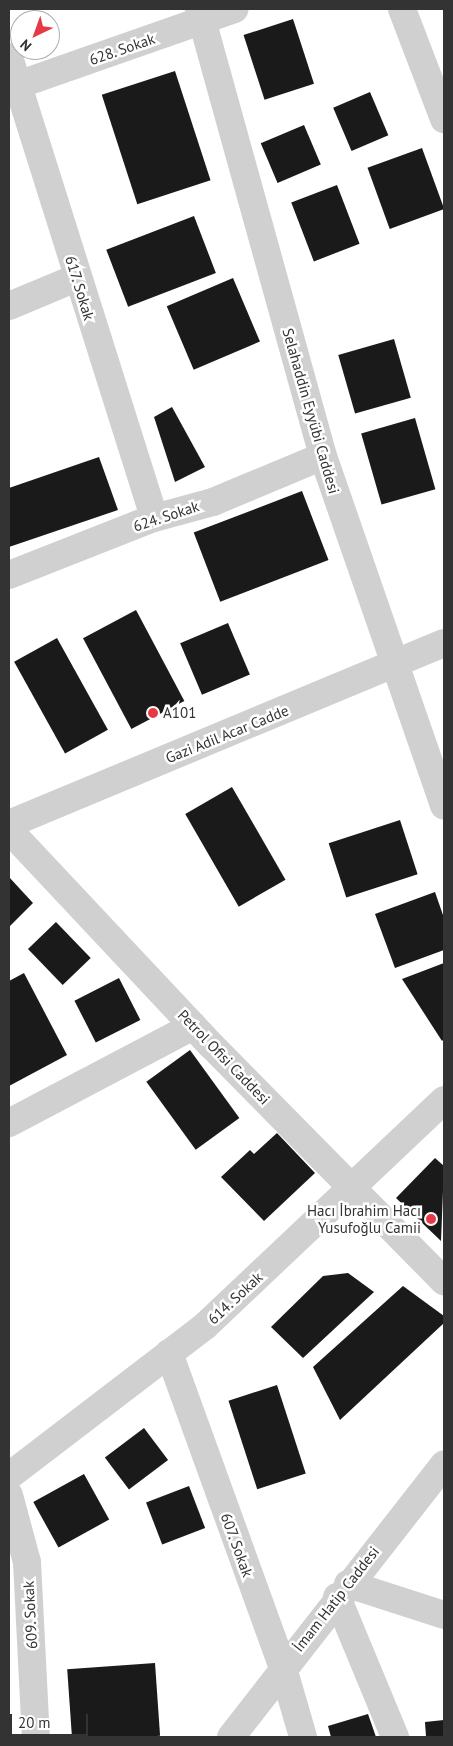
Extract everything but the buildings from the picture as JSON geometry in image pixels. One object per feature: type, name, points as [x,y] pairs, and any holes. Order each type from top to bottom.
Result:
[{"type":"street","name":"628. Sokak","points":[[14,86],[201,15],[235,9]]},
{"type":"street","points":[[402,9],[444,119]]},
{"type":"street","name":"Selahaddin Eyyübi Caddesi","points":[[201,15],[323,456],[444,806]]},
{"type":"street","name":"617. Sokak","points":[[9,57],[14,86],[154,518]]},
{"type":"street","points":[[9,306],[76,278]]},
{"type":"street","name":"624. Sokak","points":[[9,575],[154,518],[213,502],[323,456]]},
{"type":"street","name":"Gazi Adil Acar Cadde","points":[[9,824],[444,643]]},
{"type":"street","name":"Petrol Ofisi Caddesi","points":[[9,830],[193,1026],[444,1281]]},
{"type":"street","points":[[9,1123],[193,1026]]},
{"type":"street","name":"614. Sokak","points":[[9,1476],[169,1353],[354,1188],[444,1100]]},
{"type":"street","name":"607. Sokak","points":[[169,1353],[283,1668],[303,1737]]},
{"type":"street","name":"İmam Hatip Caddesi","points":[[231,1737],[343,1591],[444,1464]]},
{"type":"street","name":"609. Sokak","points":[[9,1495],[27,1562],[36,1737]]},
{"type":"street","points":[[343,1591],[444,1615]]},
{"type":"street","points":[[343,1591],[395,1737]]},
{"type":"place","name":"A101","points":[[153,713]]},
{"type":"place","name":"Hacı İbrahim Hacı Yusufoğlu Camii","points":[[431,1219]]}]
